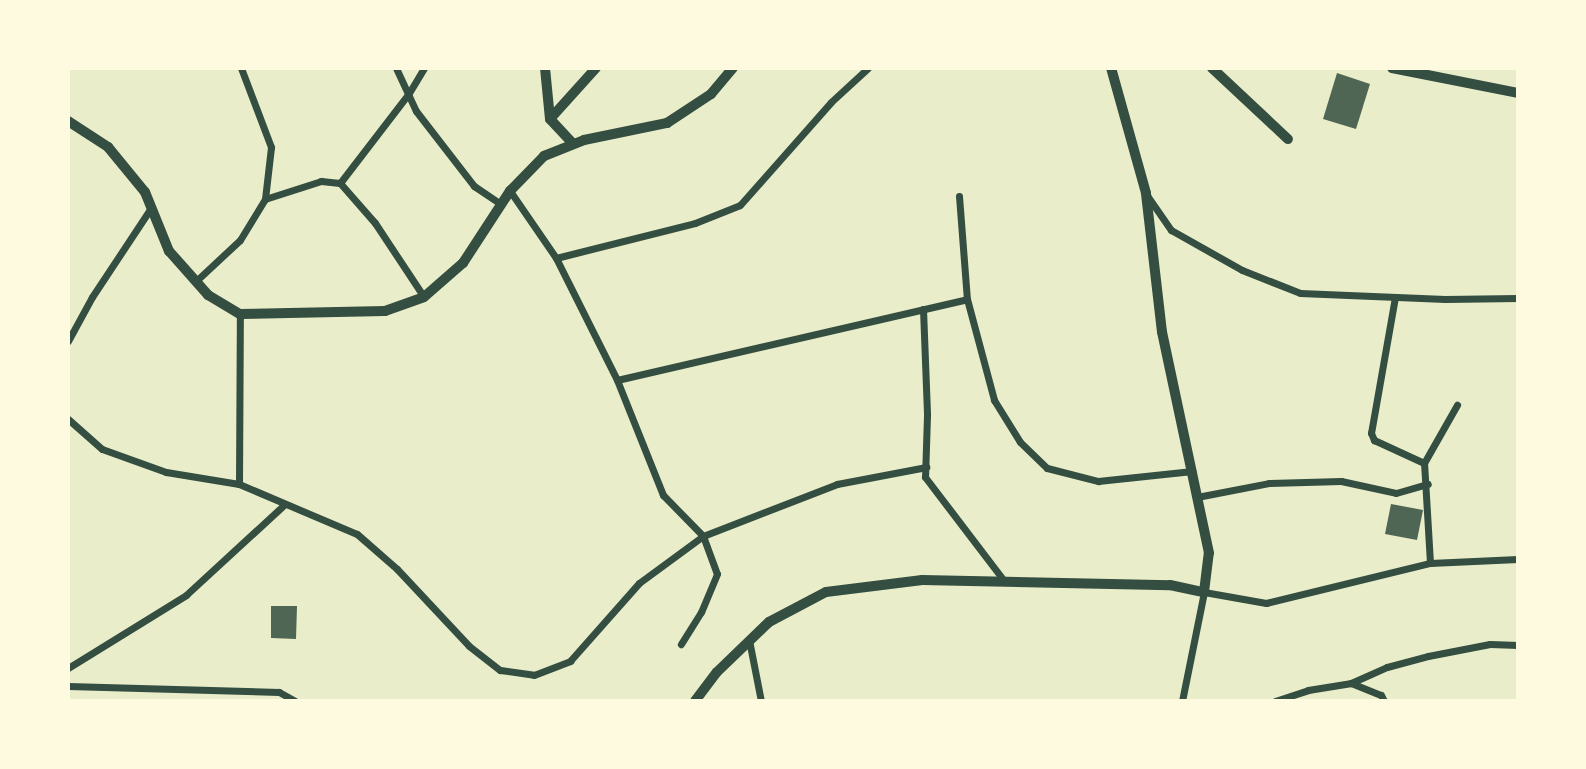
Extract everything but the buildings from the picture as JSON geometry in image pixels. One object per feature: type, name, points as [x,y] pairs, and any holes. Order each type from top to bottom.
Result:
[{"type":"main road","points":[[1392,68],[1518,93]]},
{"type":"street","points":[[196,281],[240,240],[265,199],[271,147],[241,68]]},
{"type":"street","points":[[396,68],[415,111],[474,186],[501,204]]},
{"type":"street","points":[[340,183],[409,93],[424,68]]},
{"type":"street","points":[[545,68],[550,119],[573,144]]},
{"type":"street","points":[[550,119],[596,68]]},
{"type":"street","points":[[68,121],[108,147],[145,191],[169,250],[208,295],[240,314],[385,311],[424,297],[463,263],[510,191],[544,156],[573,144],[667,124],[711,93],[733,68]]},
{"type":"street","points":[[556,258],[695,223],[740,205],[831,102],[868,68]]},
{"type":"street","points":[[1111,68],[1146,193],[1162,332],[1209,553],[1182,701]]},
{"type":"street","points":[[1212,68],[1288,139]]},
{"type":"street","points":[[265,199],[321,181],[340,183],[375,223],[424,297]]},
{"type":"street","points":[[510,191],[556,258],[617,380],[663,495],[703,536],[717,574],[701,612],[681,643]]},
{"type":"street","points":[[1146,193],[1171,230],[1242,270],[1300,293],[1518,298]]},
{"type":"street","points":[[959,196],[967,299],[994,400],[1020,442],[1047,468],[1098,481],[1192,471]]},
{"type":"street","points":[[68,341],[92,297],[151,208]]},
{"type":"street","points":[[1395,297],[1371,433],[1374,440],[1424,463]]},
{"type":"street","points":[[617,380],[967,299]]},
{"type":"street","points":[[923,309],[927,415],[925,477],[946,509],[1005,582]]},
{"type":"street","points":[[239,484],[240,314]]},
{"type":"street","points":[[1430,563],[1424,463],[1457,405]]},
{"type":"street","points":[[68,419],[102,449],[166,472],[239,484],[357,534],[397,569],[469,646],[500,670],[534,674],[570,661],[639,583],[703,536],[836,484],[926,467]]},
{"type":"street","points":[[1198,497],[1269,483],[1341,481],[1396,494],[1427,484]]},
{"type":"street","points":[[68,668],[186,595],[285,503]]},
{"type":"street","points":[[695,701],[717,672],[769,622],[826,592],[922,580],[1170,585],[1266,603],[1430,563],[1518,559]]},
{"type":"street","points":[[749,640],[761,701]]},
{"type":"street","points":[[1275,701],[1308,690],[1351,683],[1387,667],[1428,656],[1490,644],[1518,645]]},
{"type":"street","points":[[1351,683],[1381,695],[1384,701]]},
{"type":"street","points":[[68,686],[279,692],[295,701]]},
{"type":"street","points":[[242,690],[243,701]]}]
